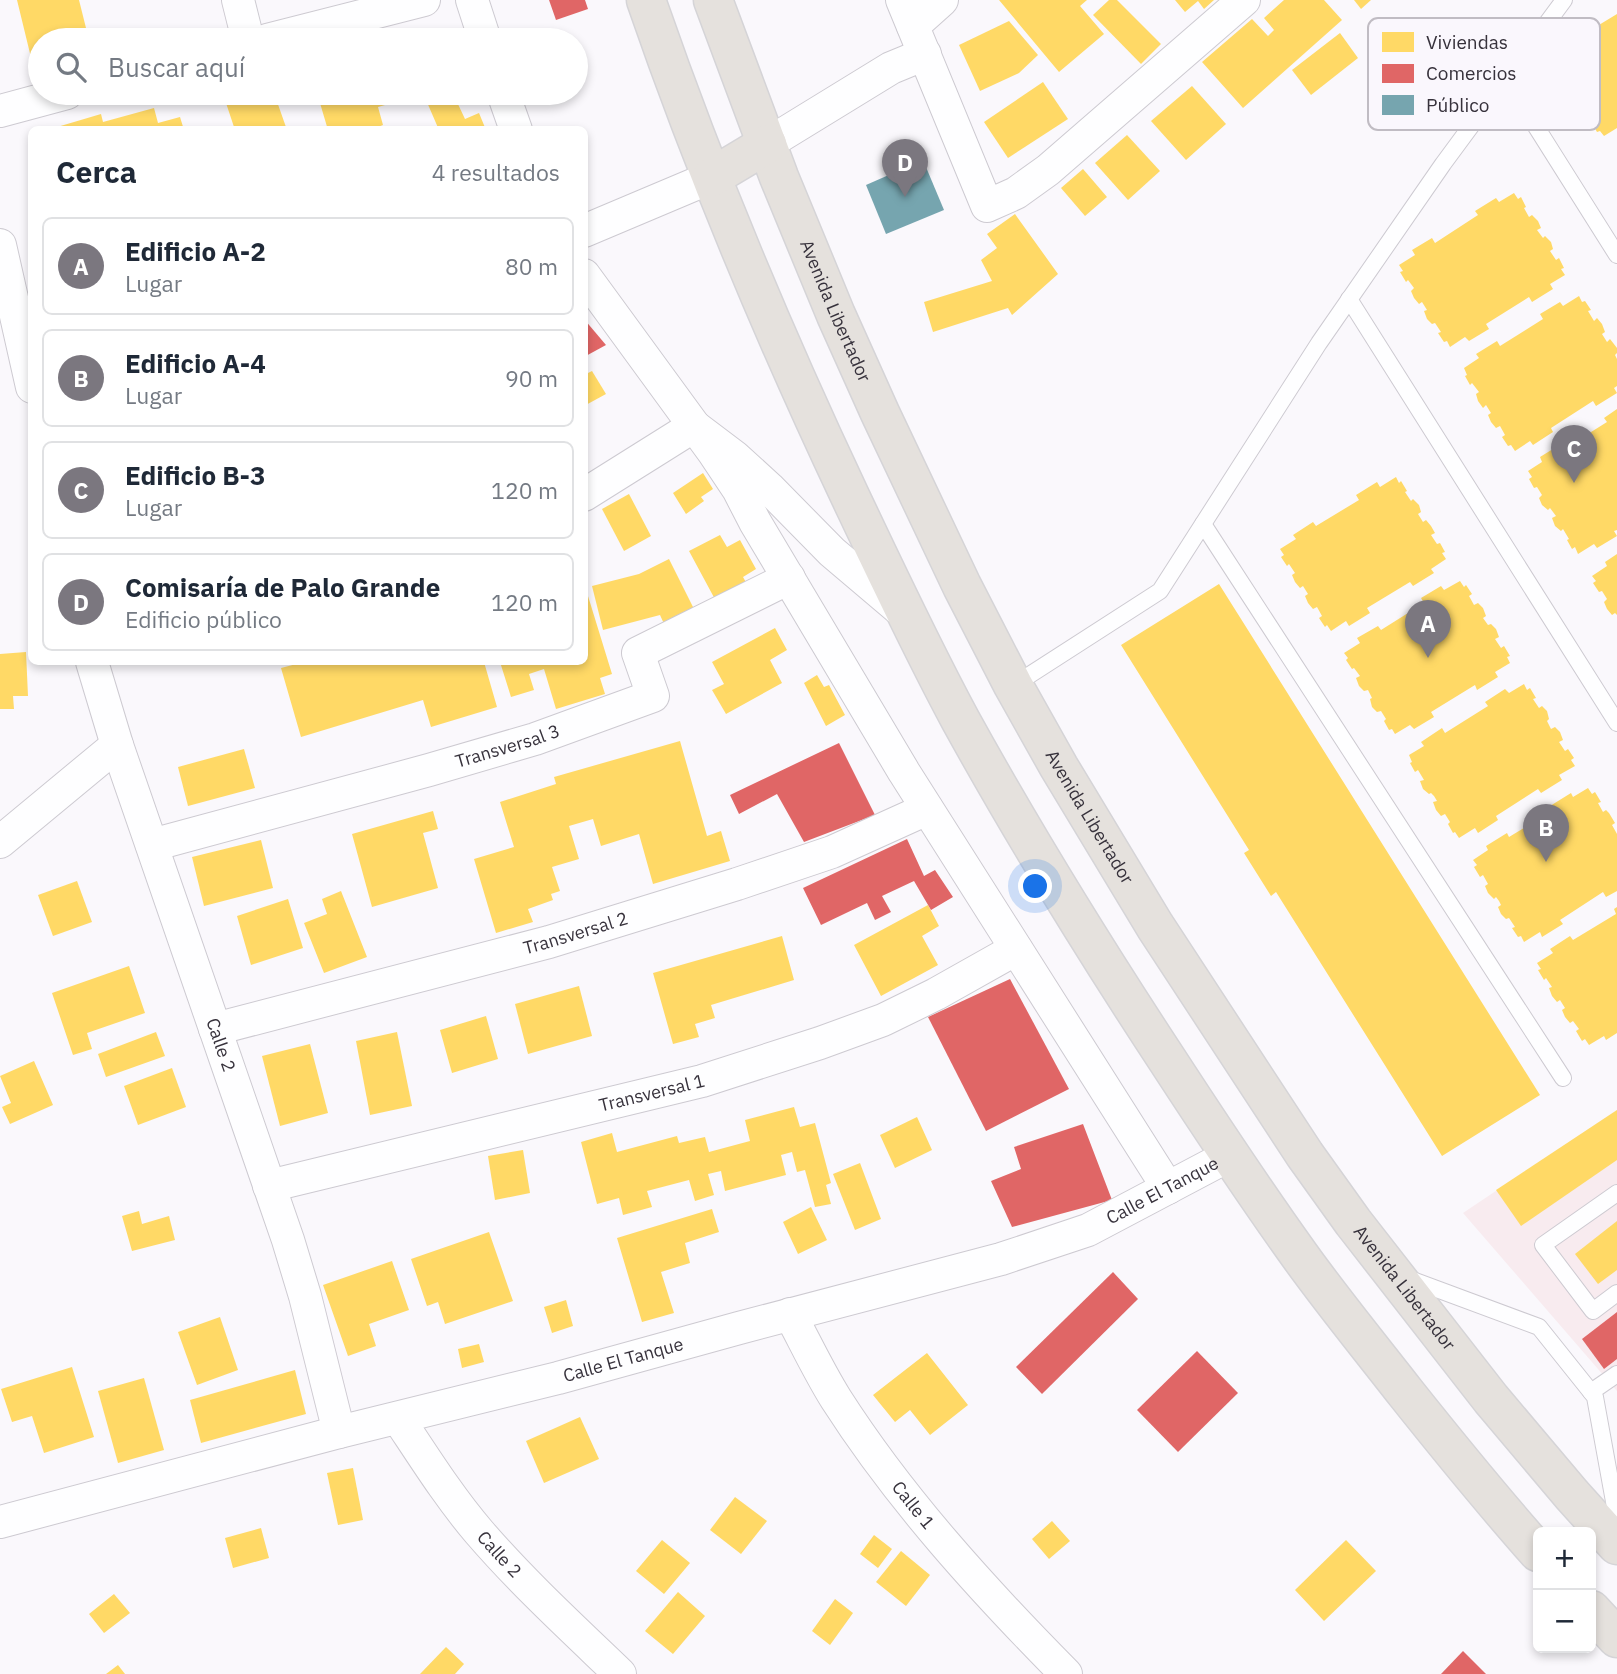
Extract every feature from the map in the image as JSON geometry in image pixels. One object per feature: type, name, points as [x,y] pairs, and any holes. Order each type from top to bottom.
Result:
[{"type":"main road","points":[[646,0],[712,177],[779,340],[906,615],[961,720],[1102,960],[1230,1155],[1303,1260],[1359,1333],[1533,1546]]},
{"type":"main road","name":"Avenida Libertador","points":[[713,0],[836,315],[880,413],[962,586],[1059,766],[1155,926],[1305,1155],[1391,1272],[1491,1399],[1617,1545]]},
{"type":"main road","points":[[712,177],[767,144]]},
{"type":"main road","points":[[1596,1615],[1617,1638]]},
{"type":"street","points":[[238,0],[245,28]]},
{"type":"street","points":[[314,28],[424,0]]},
{"type":"street","points":[[472,0],[481,28]]},
{"type":"street","points":[[767,144],[891,68],[913,27],[942,0]]},
{"type":"street","points":[[913,27],[987,206],[1016,194],[1048,170],[1244,0]]},
{"type":"street","points":[[0,111],[28,103]]},
{"type":"street","points":[[507,105],[515,126]]},
{"type":"street","points":[[588,228],[712,177]]},
{"type":"street","points":[[0,245],[28,369]]},
{"type":"street","points":[[588,280],[738,489],[755,522],[927,809],[1168,1188]]},
{"type":"street","points":[[694,426],[735,457],[832,552],[906,615]]},
{"type":"street","points":[[588,492],[694,426]]},
{"type":"street","name":"Transversal 3","points":[[152,845],[535,739],[653,696],[638,653],[789,578]]},
{"type":"street","name":"Calle 2","points":[[93,665],[117,744],[305,1296],[339,1433]]},
{"type":"street","points":[[0,842],[117,744]]},
{"type":"street","name":"Transversal 2","points":[[215,1028],[549,942],[832,852],[927,809]]},
{"type":"street","name":"Transversal 1","points":[[269,1186],[702,1081],[883,1020],[936,994],[1016,948]]},
{"type":"street","name":"Calle El Tanque","points":[[0,1521],[558,1378],[1001,1259],[1088,1230],[1230,1155]]},
{"type":"street","name":"Calle 1","points":[[790,1314],[835,1397],[877,1459],[983,1587],[1066,1674]]},
{"type":"street","name":"Calle 2","points":[[398,1418],[439,1480],[478,1531],[531,1589],[620,1674]]},
{"type":"lane","points":[[1551,18],[1564,0]]},
{"type":"lane","points":[[1013,685],[1160,590],[1319,343],[1468,130]]},
{"type":"lane","points":[[1538,130],[1617,256]]},
{"type":"lane","points":[[1349,299],[1617,723]]},
{"type":"lane","points":[[1203,524],[1563,1078]]},
{"type":"lane","points":[[1617,1193],[1543,1245],[1593,1311],[1617,1293]]},
{"type":"lane","points":[[1391,1272],[1539,1327],[1595,1397],[1617,1518]]},
{"type":"lane","points":[[1591,1392],[1617,1374]]},
{"type":"shaded area","points":[[1617,1110],[1617,1391],[1463,1213]]},
{"type":"building: Viviendas","points":[[17,0],[79,0],[86,28],[28,28],[28,45]]},
{"type":"building: Viviendas","points":[[999,0],[1087,0],[1080,6],[1104,34],[1059,72]]},
{"type":"building: Viviendas","points":[[1109,0],[1117,0],[1161,44],[1141,64],[1093,15]]},
{"type":"building: Viviendas","points":[[1175,0],[1214,0],[1204,9],[1198,1],[1185,12]]},
{"type":"building: Viviendas","points":[[1284,0],[1324,0],[1342,20],[1243,108],[1202,62],[1252,19],[1268,36],[1274,30],[1264,18]]},
{"type":"building: Viviendas","points":[[1354,0],[1371,0],[1361,9]]},
{"type":"building: Viviendas","points":[[1617,14],[1617,128],[1604,136],[1596,130],[1600,130],[1600,24]]},
{"type":"building: Viviendas","points":[[1009,21],[1038,55],[1019,73],[980,91],[959,45]]},
{"type":"building: Viviendas","points":[[1340,33],[1358,58],[1311,95],[1292,70]]},
{"type":"building: Viviendas","points":[[1043,82],[1068,119],[1008,158],[984,122]]},
{"type":"building: Viviendas","points":[[1192,86],[1226,124],[1186,160],[1151,121]]},
{"type":"building: Viviendas","points":[[227,105],[278,105],[286,126],[234,126]]},
{"type":"building: Viviendas","points":[[321,105],[385,105],[378,107],[383,125],[380,126],[327,126]]},
{"type":"building: Viviendas","points":[[428,105],[458,105],[465,119],[479,113],[484,126],[437,126]]},
{"type":"building: Viviendas","points":[[154,108],[158,123],[180,117],[183,126],[60,126],[101,114],[103,122]]},
{"type":"building: Viviendas","points":[[1127,135],[1160,171],[1128,200],[1095,163]]},
{"type":"building: Viviendas","points":[[1083,169],[1107,197],[1085,216],[1061,188]]},
{"type":"building: Viviendas","points":[[1514,193],[1518,199],[1521,197],[1529,217],[1532,215],[1538,221],[1541,228],[1537,230],[1543,238],[1545,236],[1551,242],[1553,249],[1550,251],[1556,260],[1559,258],[1565,275],[1550,284],[1553,289],[1532,302],[1529,297],[1486,324],[1489,329],[1469,341],[1465,337],[1450,347],[1438,333],[1441,332],[1435,323],[1432,324],[1427,319],[1424,311],[1427,310],[1422,302],[1419,304],[1414,298],[1411,291],[1414,288],[1408,280],[1406,282],[1399,265],[1415,255],[1412,250],[1432,238],[1435,243],[1478,215],[1475,211],[1496,198],[1499,202]]},
{"type":"building: Viviendas","points":[[1015,214],[1058,274],[1012,315],[1008,308],[933,332],[924,302],[992,281],[981,260],[997,248],[987,234]]},
{"type":"building: Viviendas","points":[[1579,296],[1591,310],[1588,311],[1594,321],[1597,318],[1602,324],[1605,332],[1602,334],[1607,342],[1610,339],[1617,348],[1617,386],[1614,388],[1617,393],[1596,406],[1593,401],[1551,428],[1553,432],[1533,445],[1530,441],[1515,451],[1502,437],[1505,435],[1500,426],[1496,428],[1491,422],[1488,415],[1491,413],[1486,405],[1483,408],[1478,401],[1476,394],[1479,392],[1472,383],[1470,385],[1464,368],[1479,358],[1476,354],[1497,341],[1500,346],[1543,319],[1540,314],[1560,302],[1563,306]]},
{"type":"building: Viviendas","points":[[592,371],[606,394],[588,404],[588,373]]},
{"type":"building: Viviendas","points":[[1617,409],[1617,530],[1614,531],[1617,536],[1597,548],[1594,544],[1578,554],[1575,547],[1572,549],[1563,529],[1561,531],[1555,526],[1552,518],[1556,516],[1550,508],[1548,510],[1542,505],[1539,498],[1542,495],[1537,487],[1534,488],[1528,471],[1542,462],[1540,457],[1561,444],[1564,449],[1607,422],[1604,418]]},
{"type":"building: Viviendas","points":[[703,473],[713,489],[701,497],[704,501],[686,514],[673,493]]},
{"type":"building: Viviendas","points":[[1396,477],[1399,483],[1401,481],[1411,501],[1413,499],[1419,505],[1421,512],[1418,514],[1423,522],[1426,520],[1431,526],[1435,533],[1431,535],[1437,544],[1440,543],[1446,559],[1431,569],[1434,573],[1413,586],[1410,582],[1367,608],[1370,613],[1349,626],[1346,621],[1331,631],[1319,618],[1322,616],[1317,607],[1313,609],[1308,603],[1305,596],[1308,594],[1303,586],[1300,588],[1295,582],[1292,575],[1295,573],[1281,557],[1284,555],[1280,549],[1296,539],[1293,535],[1313,522],[1316,526],[1359,500],[1356,495],[1377,482],[1380,487]]},
{"type":"building: Viviendas","points":[[629,494],[651,536],[624,551],[602,509]]},
{"type":"building: Viviendas","points":[[720,535],[727,547],[740,540],[756,569],[743,577],[748,586],[717,603],[689,551]]},
{"type":"building: Viviendas","points":[[1617,554],[1617,615],[1612,615],[1604,602],[1607,599],[1593,583],[1596,581],[1592,576],[1607,566],[1605,562]]},
{"type":"building: Viviendas","points":[[669,559],[695,611],[665,626],[660,615],[603,630],[592,586],[639,574]]},
{"type":"building: Viviendas","points":[[1460,581],[1472,594],[1469,596],[1474,605],[1478,603],[1483,608],[1486,616],[1483,618],[1488,625],[1491,624],[1496,629],[1499,637],[1495,639],[1501,648],[1504,646],[1510,656],[1507,657],[1510,663],[1495,672],[1498,677],[1477,690],[1475,685],[1431,712],[1434,717],[1414,729],[1410,725],[1395,734],[1392,729],[1389,730],[1381,711],[1377,712],[1372,707],[1368,690],[1364,691],[1359,686],[1356,678],[1360,676],[1352,669],[1344,653],[1360,643],[1357,638],[1378,626],[1381,630],[1424,603],[1421,598],[1441,586],[1444,590]]},
{"type":"building: Viviendas","points":[[1219,584],[1540,1095],[1442,1156],[1276,892],[1271,896],[1244,853],[1249,850],[1121,645]]},
{"type":"building: Viviendas","points":[[588,596],[612,674],[600,678],[605,694],[556,709],[544,669],[529,674],[534,690],[511,697],[501,665],[588,665]]},
{"type":"building: Viviendas","points":[[775,628],[787,650],[770,660],[782,683],[726,714],[712,690],[724,684],[712,662]]},
{"type":"building: Viviendas","points":[[26,652],[28,696],[13,696],[14,709],[0,709],[0,654]]},
{"type":"building: Viviendas","points":[[292,665],[485,665],[497,707],[431,727],[423,700],[301,737],[281,668]]},
{"type":"building: Viviendas","points":[[817,675],[824,687],[829,685],[845,715],[826,726],[804,683]]},
{"type":"building: Viviendas","points":[[1524,684],[1527,690],[1530,688],[1539,708],[1542,706],[1547,711],[1547,721],[1551,729],[1555,727],[1560,732],[1563,740],[1559,742],[1574,758],[1571,760],[1575,766],[1559,775],[1562,780],[1541,793],[1538,789],[1496,816],[1498,820],[1478,833],[1475,828],[1459,838],[1453,833],[1445,814],[1441,816],[1436,810],[1433,802],[1437,801],[1434,796],[1423,789],[1420,781],[1424,780],[1418,770],[1415,772],[1409,755],[1424,746],[1421,742],[1442,728],[1445,733],[1488,706],[1485,702],[1505,689],[1509,693]]},
{"type":"building: Viviendas","points":[[680,741],[707,836],[721,831],[730,861],[653,884],[639,834],[601,846],[593,819],[569,826],[579,859],[552,867],[560,891],[551,894],[553,900],[528,909],[533,922],[496,933],[474,859],[514,847],[500,802],[556,784],[554,777]]},
{"type":"building: Viviendas","points":[[244,749],[255,788],[188,806],[178,767]]},
{"type":"building: Viviendas","points":[[1588,788],[1592,794],[1595,792],[1603,812],[1606,810],[1615,823],[1612,825],[1617,834],[1617,891],[1606,897],[1603,892],[1560,920],[1563,924],[1542,937],[1540,932],[1524,942],[1512,928],[1515,927],[1509,918],[1506,919],[1501,914],[1499,901],[1488,893],[1485,886],[1488,884],[1483,875],[1480,877],[1473,860],[1488,850],[1486,846],[1507,833],[1509,837],[1552,811],[1550,806],[1571,793],[1573,797]]},
{"type":"building: Viviendas","points":[[433,811],[438,829],[423,833],[438,888],[372,907],[352,834]]},
{"type":"building: Viviendas","points":[[261,840],[273,888],[204,906],[192,857]]},
{"type":"building: Viviendas","points":[[77,881],[92,922],[53,936],[38,895]]},
{"type":"building: Viviendas","points":[[341,891],[367,957],[324,973],[304,923],[327,914],[322,899]]},
{"type":"building: Viviendas","points":[[288,899],[303,948],[251,965],[237,916]]},
{"type":"building: Viviendas","points":[[928,905],[939,926],[922,936],[938,965],[881,996],[854,945]]},
{"type":"building: Viviendas","points":[[1617,907],[1617,1033],[1606,1040],[1604,1036],[1589,1045],[1585,1039],[1582,1041],[1576,1031],[1579,1029],[1573,1021],[1570,1023],[1565,1017],[1562,1010],[1565,1008],[1560,1000],[1557,1002],[1552,996],[1549,988],[1552,987],[1546,978],[1544,980],[1537,963],[1553,953],[1550,949],[1570,936],[1573,940],[1616,914],[1614,909]]},
{"type":"building: Viviendas","points":[[782,936],[794,980],[711,1005],[715,1018],[695,1024],[699,1037],[673,1044],[653,973]]},
{"type":"building: Viviendas","points":[[129,966],[145,1013],[87,1033],[92,1049],[73,1055],[52,993]]},
{"type":"building: Viviendas","points":[[579,986],[592,1036],[528,1054],[515,1004]]},
{"type":"building: Viviendas","points":[[486,1016],[498,1059],[452,1073],[440,1030]]},
{"type":"building: Viviendas","points":[[156,1032],[165,1056],[106,1077],[98,1054]]},
{"type":"building: Viviendas","points":[[397,1032],[412,1106],[370,1115],[356,1041]]},
{"type":"building: Viviendas","points":[[310,1044],[328,1113],[280,1126],[262,1056]]},
{"type":"building: Viviendas","points":[[34,1061],[53,1105],[10,1124],[2,1107],[11,1103],[0,1076]]},
{"type":"building: Viviendas","points":[[172,1068],[186,1107],[138,1125],[124,1086]]},
{"type":"building: Viviendas","points":[[794,1107],[800,1127],[815,1123],[831,1183],[826,1185],[831,1204],[815,1207],[805,1170],[797,1172],[792,1152],[781,1155],[786,1175],[725,1191],[721,1171],[708,1174],[714,1195],[695,1201],[689,1180],[647,1191],[652,1207],[623,1215],[619,1198],[597,1204],[581,1142],[612,1133],[617,1152],[677,1136],[679,1143],[705,1137],[709,1152],[750,1141],[745,1120]]},
{"type":"building: Viviendas","points":[[1617,1110],[1617,1160],[1521,1226],[1496,1190]]},
{"type":"building: Viviendas","points":[[917,1117],[932,1150],[895,1168],[880,1135]]},
{"type":"building: Viviendas","points":[[523,1150],[530,1193],[495,1200],[488,1156]]},
{"type":"building: Viviendas","points":[[860,1163],[881,1219],[855,1230],[833,1174]]},
{"type":"building: Viviendas","points":[[811,1207],[827,1240],[798,1254],[783,1222]]},
{"type":"building: Viviendas","points":[[712,1209],[719,1232],[685,1243],[690,1263],[661,1272],[674,1313],[642,1322],[617,1238]]},
{"type":"building: Viviendas","points":[[139,1211],[142,1224],[169,1216],[175,1240],[132,1251],[122,1216]]},
{"type":"building: Viviendas","points":[[1617,1221],[1617,1270],[1598,1284],[1575,1254]]},
{"type":"building: Viviendas","points":[[489,1232],[513,1301],[445,1324],[438,1302],[427,1306],[411,1259]]},
{"type":"building: Viviendas","points":[[392,1261],[409,1310],[369,1324],[376,1346],[348,1356],[323,1285]]},
{"type":"building: Viviendas","points":[[566,1300],[573,1326],[552,1333],[544,1307]]},
{"type":"building: Viviendas","points":[[220,1317],[238,1370],[197,1385],[178,1332]]},
{"type":"building: Viviendas","points":[[479,1344],[484,1362],[462,1368],[458,1349]]},
{"type":"building: Viviendas","points":[[927,1353],[968,1405],[930,1435],[910,1410],[895,1422],[873,1395]]},
{"type":"building: Viviendas","points":[[72,1367],[94,1437],[44,1453],[32,1416],[12,1422],[1,1389]]},
{"type":"building: Viviendas","points":[[295,1370],[306,1414],[201,1443],[190,1400]]},
{"type":"building: Viviendas","points":[[144,1378],[164,1450],[118,1463],[98,1391]]},
{"type":"building: Viviendas","points":[[580,1417],[599,1459],[544,1483],[526,1441]]},
{"type":"building: Viviendas","points":[[353,1468],[363,1520],[338,1525],[327,1473]]},
{"type":"building: Viviendas","points":[[735,1497],[767,1521],[741,1554],[710,1530]]},
{"type":"building: Viviendas","points":[[1052,1521],[1070,1541],[1049,1559],[1032,1539]]},
{"type":"building: Viviendas","points":[[261,1528],[269,1558],[233,1568],[225,1538]]},
{"type":"building: Viviendas","points":[[874,1535],[892,1549],[878,1568],[860,1554]]},
{"type":"building: Viviendas","points":[[662,1540],[690,1563],[664,1594],[636,1571]]},
{"type":"building: Viviendas","points":[[1346,1540],[1376,1571],[1324,1621],[1295,1590]]},
{"type":"building: Viviendas","points":[[901,1551],[930,1575],[906,1606],[876,1582]]},
{"type":"building: Viviendas","points":[[678,1592],[705,1616],[673,1654],[645,1631]]},
{"type":"building: Viviendas","points":[[114,1594],[130,1613],[104,1633],[89,1614]]},
{"type":"building: Viviendas","points":[[835,1599],[853,1613],[830,1645],[812,1631]]},
{"type":"building: Viviendas","points":[[446,1647],[464,1664],[455,1674],[420,1674]]},
{"type":"building: Viviendas","points":[[118,1665],[125,1674],[106,1674]]},
{"type":"building: Comercios","points":[[549,0],[585,0],[588,9],[556,20]]},
{"type":"building: Comercios","points":[[588,324],[606,345],[588,355]]},
{"type":"building: Comercios","points":[[839,743],[875,815],[804,842],[777,794],[739,814],[730,795]]},
{"type":"building: Comercios","points":[[907,839],[924,876],[935,870],[953,897],[931,910],[914,881],[882,896],[891,912],[875,920],[867,903],[821,925],[803,888]]},
{"type":"building: Comercios","points":[[1010,979],[1069,1089],[986,1131],[928,1017]]},
{"type":"building: Comercios","points":[[1083,1124],[1112,1200],[1012,1227],[991,1181],[1021,1169],[1014,1147]]},
{"type":"building: Comercios","points":[[1113,1272],[1138,1299],[1042,1394],[1016,1367]]},
{"type":"building: Comercios","points":[[1617,1312],[1617,1359],[1604,1369],[1582,1339]]},
{"type":"building: Comercios","points":[[1197,1351],[1238,1393],[1178,1452],[1137,1410]]},
{"type":"building: Comercios","points":[[1463,1651],[1486,1674],[1441,1674]]},
{"type":"building: Público","points":[[923,160],[944,210],[886,234],[866,185]]},
{"type":"place","name":"Comisaría de Palo Grande","points":[[905,197]]},
{"type":"place","name":"Edificio B-3","points":[[1574,483]]},
{"type":"place","name":"Edificio A-2","points":[[1428,658]]},
{"type":"place","name":"Edificio A-4","points":[[1546,862]]}]
